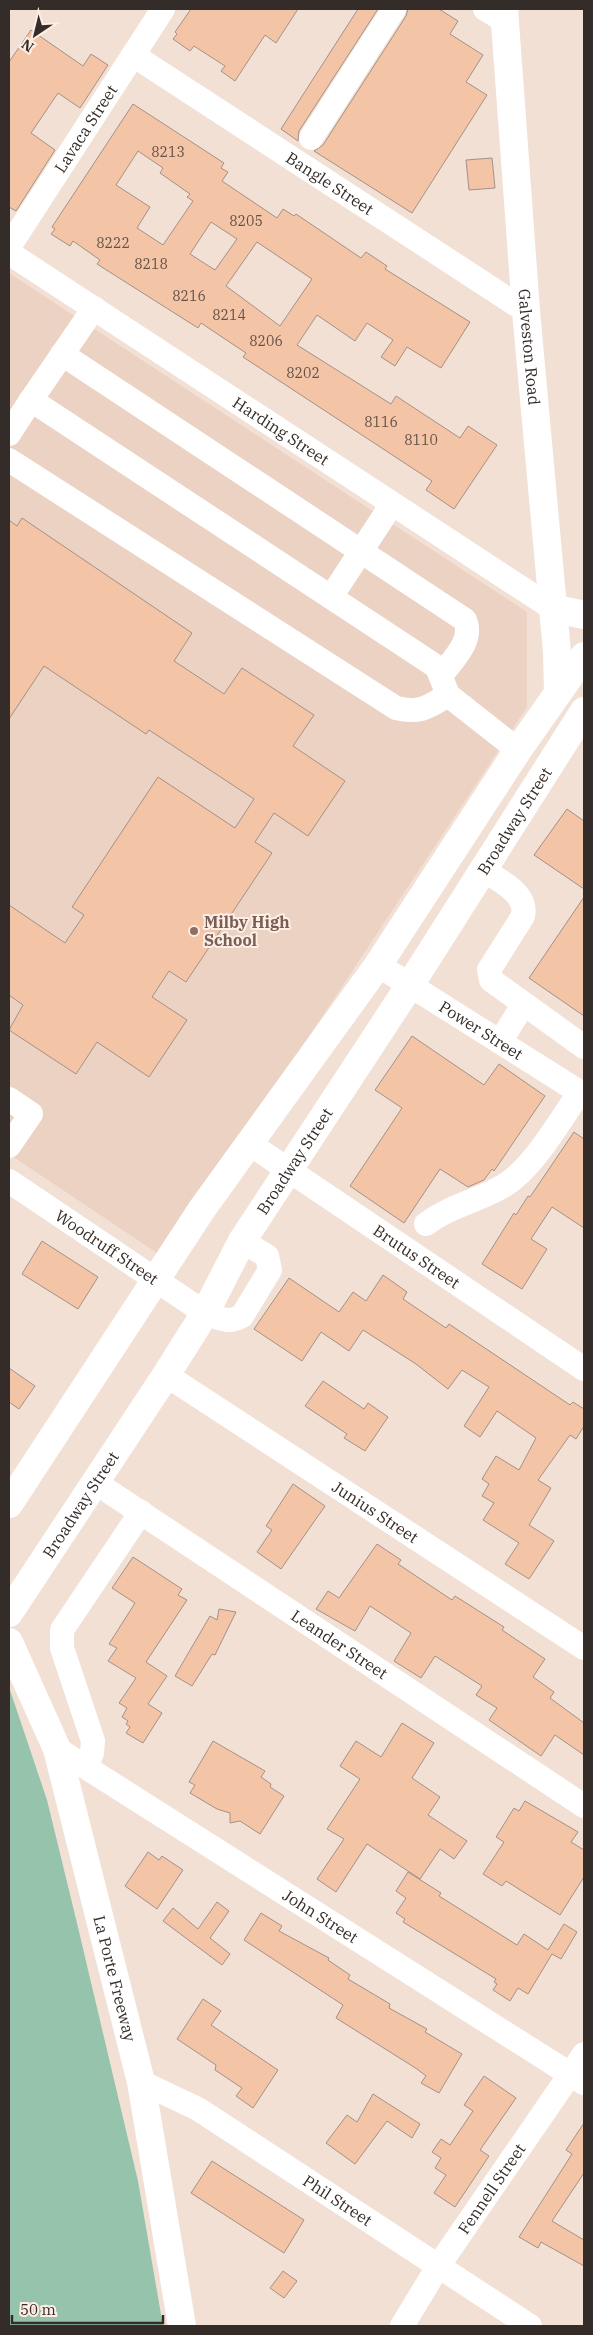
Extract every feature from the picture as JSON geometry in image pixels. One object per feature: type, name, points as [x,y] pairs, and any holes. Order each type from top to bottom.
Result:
[{"type":"main road","name":"Galveston Road","points":[[498,13],[552,608],[576,661],[558,693],[518,750]]},
{"type":"main road","points":[[552,608],[584,615]]},
{"type":"main road","name":"Broadway Street","points":[[9,1613],[166,1375],[205,1313],[242,1241],[410,985],[584,711]]},
{"type":"main road","points":[[9,1504],[202,1209],[378,965],[518,750]]},
{"type":"main road","points":[[9,1471],[43,1452]]},
{"type":"main road","name":"La Porte Freeway","points":[[9,1642],[57,1748],[140,2082],[182,2326]]},
{"type":"street","name":"Lavaca Street","points":[[9,247],[163,9]]},
{"type":"street","points":[[311,138],[394,9]]},
{"type":"street","name":"Bangle Street","points":[[133,55],[526,311]]},
{"type":"street","name":"Harding Street","points":[[9,253],[552,608]]},
{"type":"street","points":[[9,434],[94,308]]},
{"type":"street","points":[[9,460],[396,708],[412,712],[430,706],[445,685],[467,639],[469,629],[465,620],[62,354]]},
{"type":"street","points":[[31,400],[437,667],[445,685],[518,750]]},
{"type":"street","points":[[331,598],[392,504]]},
{"type":"street","points":[[484,870],[521,897],[524,902],[523,916],[489,970],[491,980],[495,985],[584,1047]]},
{"type":"street","name":"Power Street","points":[[378,965],[582,1093]]},
{"type":"street","points":[[500,1042],[523,1005]]},
{"type":"street","points":[[426,1224],[442,1212],[472,1201],[506,1184],[527,1165],[582,1093]]},
{"type":"street","points":[[9,1099],[31,1114],[9,1146]]},
{"type":"street","name":"Brutus Street","points":[[250,1144],[584,1369]]},
{"type":"street","name":"Woodruff Street","points":[[9,1181],[156,1278],[205,1313],[224,1321],[234,1320],[242,1316],[270,1270],[267,1256],[242,1241]]},
{"type":"street","name":"Junius Street","points":[[166,1375],[584,1648]]},
{"type":"street","name":"Leander Street","points":[[96,1483],[584,1806]]},
{"type":"street","points":[[86,1767],[92,1752],[93,1741],[62,1648],[62,1630],[141,1512]]},
{"type":"street","name":"John Street","points":[[57,1748],[577,2078]]},
{"type":"street","name":"Fennell Street","points":[[402,2326],[439,2265],[577,2078],[584,2054]]},
{"type":"street","name":"Phil Street","points":[[140,2082],[198,2109],[530,2326]]},
{"type":"shaded area","name":"Milby High School","points":[[9,273],[527,612],[527,707],[163,1257],[9,1154]]},
{"type":"green space","points":[[9,1687],[47,1800],[76,1919],[138,2181],[163,2326],[9,2326]]},
{"type":"building","points":[[191,9],[298,9],[276,43],[265,35],[235,81],[221,71],[225,66],[194,46],[190,51],[173,39],[177,34],[175,32]]},
{"type":"building","points":[[358,9],[378,9],[299,131],[298,141],[281,129]]},
{"type":"building","points":[[408,9],[439,9],[458,21],[450,34],[483,55],[466,82],[487,95],[412,213],[314,151],[323,145],[406,16]]},
{"type":"building","points":[[31,30],[83,66],[91,54],[108,65],[80,108],[58,93],[31,133],[55,150],[16,211],[9,207],[9,62]]},
{"type":"building","points":[[133,104],[224,163],[221,168],[228,172],[222,181],[277,218],[283,209],[294,216],[296,214],[361,258],[366,252],[387,266],[385,269],[470,322],[441,368],[407,347],[395,366],[381,357],[393,340],[367,323],[355,341],[317,315],[297,345],[391,404],[396,396],[460,438],[468,426],[497,445],[454,509],[426,490],[432,481],[243,357],[246,353],[201,323],[198,328],[97,264],[100,260],[73,241],[70,246],[51,234],[55,229],[52,227]],"holes":[[[138,151],[163,168],[160,173],[190,194],[187,197],[193,201],[163,245],[137,228],[150,207],[116,185]],[[211,222],[237,239],[215,270],[190,254]],[[257,242],[312,279],[280,326],[226,286]]]},
{"type":"building","points":[[492,158],[495,188],[469,190],[466,160]]},
{"type":"building","points":[[22,518],[192,633],[174,661],[224,694],[242,668],[314,715],[293,746],[345,781],[308,836],[274,813],[255,842],[272,853],[186,982],[169,971],[152,997],[187,1020],[149,1077],[97,1042],[76,1074],[9,1030],[23,1005],[9,995],[9,905],[65,943],[84,915],[72,907],[158,777],[235,828],[254,799],[149,730],[146,734],[44,666],[9,719],[9,520],[17,526]]},
{"type":"building","points":[[567,809],[584,821],[584,889],[534,855]]},
{"type":"building","points":[[584,897],[584,1016],[529,978]]},
{"type":"building","points":[[412,1036],[484,1085],[499,1064],[545,1096],[494,1171],[492,1169],[484,1180],[468,1187],[440,1169],[404,1223],[350,1186],[402,1108],[375,1090]]},
{"type":"building","points":[[574,1132],[584,1139],[584,1228],[552,1207],[531,1239],[547,1249],[522,1289],[482,1264],[514,1213],[516,1215],[528,1196],[530,1197]]},
{"type":"building","points":[[42,1241],[98,1277],[78,1309],[22,1274]]},
{"type":"building","points":[[383,1275],[407,1292],[403,1299],[446,1328],[449,1324],[570,1405],[573,1402],[584,1409],[584,1426],[576,1439],[570,1435],[538,1480],[551,1488],[529,1525],[554,1541],[529,1579],[505,1564],[519,1543],[483,1520],[494,1503],[482,1496],[489,1484],[482,1479],[496,1456],[519,1470],[536,1438],[497,1411],[480,1437],[464,1426],[489,1387],[462,1370],[448,1389],[416,1364],[363,1330],[349,1351],[321,1332],[302,1361],[254,1329],[289,1278],[339,1312],[353,1292],[366,1301]]},
{"type":"building","points":[[9,1368],[35,1386],[19,1409],[9,1402]]},
{"type":"building","points":[[323,1381],[364,1409],[368,1403],[388,1417],[365,1451],[344,1438],[347,1434],[305,1406]]},
{"type":"building","points":[[293,1484],[325,1506],[281,1569],[257,1552],[272,1530],[266,1526]]},
{"type":"building","points":[[377,1544],[401,1560],[398,1564],[452,1600],[455,1596],[504,1627],[502,1630],[545,1659],[533,1677],[554,1692],[550,1698],[584,1723],[584,1755],[555,1735],[541,1756],[489,1720],[497,1708],[476,1695],[482,1686],[435,1656],[421,1678],[394,1661],[411,1633],[370,1606],[355,1631],[316,1609],[328,1591],[339,1598]]},
{"type":"building","points":[[133,1557],[182,1589],[178,1595],[187,1600],[146,1662],[167,1676],[148,1704],[162,1713],[143,1743],[126,1733],[130,1727],[126,1724],[128,1721],[122,1717],[127,1708],[119,1703],[136,1678],[108,1661],[117,1648],[109,1644],[135,1603],[112,1588]]},
{"type":"building","points":[[219,1609],[236,1612],[215,1655],[212,1654],[192,1686],[175,1676],[210,1616],[217,1620]]},
{"type":"building","points":[[402,1723],[434,1743],[412,1778],[440,1797],[428,1815],[467,1841],[454,1859],[440,1849],[420,1879],[367,1844],[336,1892],[317,1879],[344,1839],[327,1829],[360,1779],[340,1766],[356,1741],[381,1757]]},
{"type":"building","points":[[213,1741],[265,1771],[261,1777],[271,1784],[270,1787],[284,1796],[260,1834],[240,1821],[230,1823],[230,1813],[217,1809],[190,1793],[195,1785],[189,1782]]},
{"type":"building","points":[[525,1801],[578,1832],[571,1842],[584,1850],[584,1877],[560,1915],[506,1881],[502,1886],[483,1874],[504,1842],[496,1837],[514,1808],[519,1811]]},
{"type":"building","points":[[148,1852],[159,1860],[162,1856],[183,1870],[157,1909],[125,1886]]},
{"type":"building","points":[[408,1872],[441,1893],[439,1896],[517,1945],[524,1934],[548,1950],[564,1924],[577,1932],[561,1959],[552,1954],[528,1994],[518,1988],[510,2001],[493,1990],[497,1984],[494,1982],[496,1979],[403,1922],[405,1919],[396,1913],[406,1898],[396,1891]]},
{"type":"building","points":[[217,1902],[229,1911],[210,1938],[230,1954],[222,1965],[163,1921],[173,1908],[198,1929]]},
{"type":"building","points":[[261,1913],[282,1926],[279,1931],[329,1958],[328,1960],[350,1975],[348,1979],[390,2004],[389,2008],[427,2029],[425,2032],[462,2054],[439,2093],[421,2083],[426,2076],[417,2069],[336,2018],[343,2005],[244,1940]]},
{"type":"building","points":[[203,1999],[221,2011],[211,2025],[278,2070],[253,2108],[236,2096],[242,2088],[215,2070],[216,2065],[177,2039]]},
{"type":"building","points":[[484,2076],[516,2098],[480,2150],[489,2156],[455,2207],[434,2193],[446,2175],[435,2168],[441,2158],[432,2152],[441,2139],[450,2145],[473,2111],[464,2105]]},
{"type":"building","points":[[373,2094],[420,2124],[412,2138],[387,2121],[355,2164],[326,2143],[347,2115],[357,2122]]},
{"type":"building","points":[[584,2123],[584,2173],[552,2221],[584,2240],[584,2266],[541,2242],[538,2248],[519,2237],[572,2154],[566,2150]]},
{"type":"building","points":[[212,2161],[304,2220],[284,2253],[191,2193]]},
{"type":"building","points":[[283,2271],[297,2281],[284,2298],[270,2288]]},
{"type":"place","name":"Milby High School","points":[[194,931]]}]
